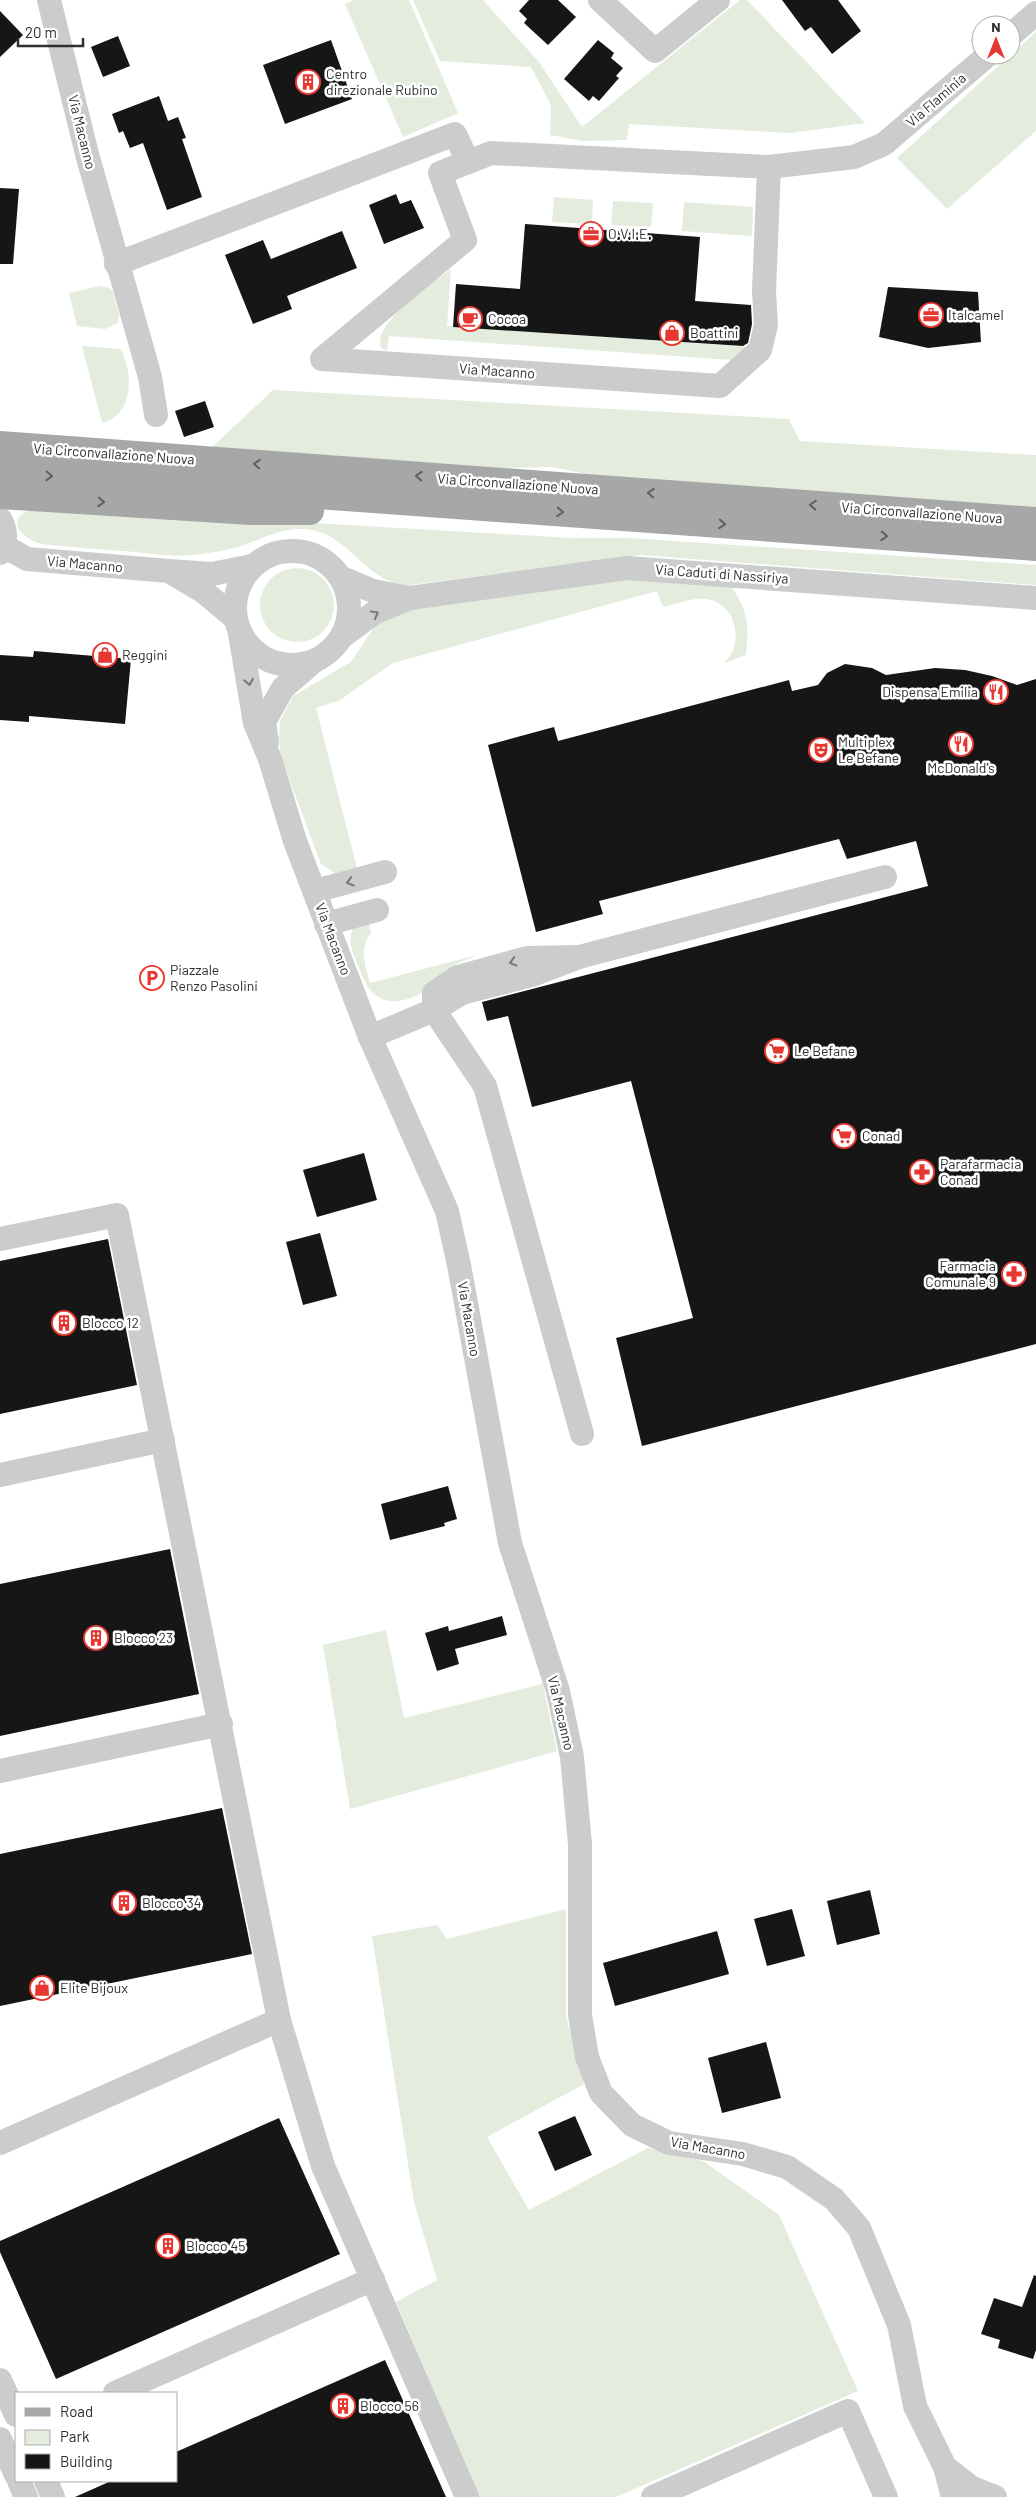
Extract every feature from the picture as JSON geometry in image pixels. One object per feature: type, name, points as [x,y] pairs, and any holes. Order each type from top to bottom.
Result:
[{"type":"main road","name":"Via Circonvallazione Nuova","points":[[0,445],[1036,521]]},
{"type":"main road","name":"Via Circonvallazione Nuova","points":[[0,472],[1036,548]]},
{"type":"main road","points":[[0,495],[251,511],[533,510]]},
{"type":"street","name":"Via Macanno","points":[[49,0],[116,264],[150,378],[156,415]]},
{"type":"street","points":[[600,0],[655,50],[718,0]]},
{"type":"street","points":[[1021,26],[1036,13]]},
{"type":"street","name":"Via Flaminia","points":[[884,144],[976,65]]},
{"type":"street","points":[[116,264],[455,134],[468,162]]},
{"type":"street","name":"Via Macanno","points":[[769,167],[764,291],[766,325],[760,350],[720,386],[322,359],[465,240],[440,173],[491,153],[769,167],[854,157],[884,144]]},
{"type":"street","points":[[0,518],[12,506],[30,498]]},
{"type":"street","name":"Via Macanno","points":[[0,518],[5,531],[2,550],[27,559],[212,574],[252,566]]},
{"type":"street","name":"Via Macanno","points":[[270,759],[264,722],[283,688],[312,663],[330,652],[344,635],[350,616],[349,596],[342,578],[333,566],[315,554],[293,550],[270,554],[252,566],[242,580],[234,604],[255,723],[270,759],[296,841],[326,924],[370,1037],[447,1211],[459,1265],[510,1543],[558,1691],[572,1757],[580,1844],[580,2014],[587,2057],[601,2093],[632,2125],[669,2143],[743,2154],[787,2167],[834,2199],[859,2228],[867,2246],[899,2325],[916,2406],[945,2467],[972,2488],[995,2497]]},
{"type":"street","name":"Via Caduti di Nassiriya","points":[[344,635],[374,613],[410,598],[627,568],[1036,598]]},
{"type":"street","name":"Via Macanno","points":[[169,571],[204,592],[238,626],[250,648],[264,659],[287,665],[312,663]]},
{"type":"street","name":"Via Caduti di Nassiriya","points":[[342,578],[373,591],[410,598]]},
{"type":"street","points":[[315,891],[385,872]]},
{"type":"street","points":[[582,1434],[484,1086],[434,1010],[434,993],[458,977],[527,958],[579,957],[885,878]]},
{"type":"street","points":[[326,924],[377,910]]},
{"type":"street","points":[[370,1037],[434,1010]]},
{"type":"street","points":[[0,1239],[117,1215],[221,1724],[279,2020],[323,2166],[467,2497]]},
{"type":"street","points":[[0,1475],[163,1440]]},
{"type":"street","points":[[0,1772],[221,1724]]},
{"type":"street","points":[[0,2143],[279,2020]]},
{"type":"street","points":[[117,2392],[373,2279]]},
{"type":"street","points":[[0,2380],[15,2413]]},
{"type":"street","points":[[653,2497],[848,2411],[886,2497]]},
{"type":"street","points":[[5,2441],[15,2472]]},
{"type":"street","points":[[945,2467],[953,2497]]},
{"type":"street","points":[[19,2482],[26,2497]]},
{"type":"street","points":[[46,2482],[53,2497]]},
{"type":"green space","points":[[354,0],[409,0],[458,113],[403,137],[345,4]]},
{"type":"green space","points":[[413,0],[483,0],[539,62],[582,127],[740,0],[747,0],[865,123],[790,133],[629,124],[627,140],[583,141],[550,135],[551,105],[531,67],[440,61]]},
{"type":"green space","points":[[1036,32],[1036,131],[947,209],[897,158],[1000,65],[1021,65],[1021,46]]},
{"type":"green space","points":[[554,197],[593,200],[592,224],[552,222]]},
{"type":"green space","points":[[613,201],[653,203],[651,227],[611,225]]},
{"type":"green space","points":[[684,202],[753,207],[752,236],[682,231]]},
{"type":"green space","points":[[451,269],[447,326],[751,347],[731,360],[389,336],[387,351],[381,348],[381,338],[385,327],[394,316],[418,294]]},
{"type":"green space","points":[[100,286],[112,290],[119,314],[118,323],[105,329],[77,326],[69,293]]},
{"type":"green space","points":[[82,346],[120,349],[128,369],[128,392],[125,402],[113,418],[102,423]]},
{"type":"green space","points":[[273,390],[789,419],[800,441],[1036,455],[1036,508],[600,477],[553,467],[501,468],[212,447]]},
{"type":"green space","points":[[40,507],[571,538],[630,538],[1036,565],[1036,585],[640,555],[410,585],[394,582],[380,576],[333,538],[319,532],[303,529],[279,532],[229,549],[185,556],[41,544],[24,535],[19,530],[17,524],[22,514]]},
{"type":"green space","points":[[290,568],[304,568],[318,574],[328,584],[334,598],[334,612],[328,626],[318,636],[304,642],[290,642],[276,636],[266,626],[260,612],[260,598],[266,584],[276,574]]},
{"type":"green space","points":[[645,578],[731,586],[737,595],[746,619],[746,655],[724,663],[731,655],[736,635],[731,616],[717,602],[706,599],[690,600],[663,607],[657,591],[393,663],[340,700],[316,708],[357,868],[335,873],[321,864],[281,757],[280,722],[293,696],[351,662],[375,626],[406,606]]},
{"type":"green space","points":[[369,921],[371,933],[365,944],[364,957],[370,983],[481,954],[465,960],[446,971],[430,988],[417,995],[398,1001],[389,1001],[374,994],[367,986],[351,946],[353,928]]},
{"type":"green space","points":[[386,1630],[404,1718],[543,1684],[557,1751],[350,1809],[323,1645]]},
{"type":"green space","points":[[566,1909],[566,2016],[584,2084],[487,2137],[529,2210],[648,2148],[703,2161],[779,2215],[858,2391],[616,2497],[479,2497],[396,2302],[437,2280],[414,2202],[372,1936],[437,1925],[447,1939]]},
{"type":"building","points":[[529,0],[558,0],[576,17],[548,45],[524,23],[527,19],[519,11]]},
{"type":"building","points":[[782,0],[838,0],[861,31],[832,54],[811,27],[805,31]]},
{"type":"building","points":[[0,11],[23,35],[0,57]]},
{"type":"building","points":[[118,36],[130,66],[103,77],[91,47]]},
{"type":"building","name":"Centro direzionale Rubino","points":[[331,40],[352,99],[285,124],[263,65]]},
{"type":"building","points":[[598,40],[614,53],[611,58],[623,68],[616,76],[619,78],[599,101],[593,96],[589,101],[564,79]]},
{"type":"building","points":[[159,96],[168,121],[178,117],[186,138],[182,139],[202,197],[167,210],[143,143],[130,148],[123,131],[119,133],[112,114]]},
{"type":"building","points":[[0,188],[19,189],[13,264],[0,264]]},
{"type":"building","points":[[396,194],[400,204],[411,200],[424,228],[384,244],[369,205]]},
{"type":"building","points":[[525,224],[700,237],[695,301],[751,305],[752,324],[748,343],[743,346],[453,327],[456,284],[520,289]]},
{"type":"building","points":[[342,231],[357,268],[287,296],[292,309],[253,324],[225,255],[263,240],[271,259]]},
{"type":"building","name":"Italcamel","points":[[888,287],[978,292],[981,342],[928,348],[879,337]]},
{"type":"building","points":[[205,401],[214,427],[184,437],[175,411]]},
{"type":"building","points":[[34,651],[131,659],[125,724],[29,716],[29,722],[0,720],[0,655],[33,657]]},
{"type":"building","name":"Le Befane","points":[[845,664],[872,668],[886,675],[935,668],[965,670],[992,676],[1017,685],[1036,679],[1036,1344],[642,1446],[616,1338],[693,1318],[631,1081],[532,1107],[508,1016],[487,1021],[482,1002],[928,886],[916,841],[847,859],[839,839],[599,901],[603,914],[536,932],[488,745],[554,727],[558,741],[789,680],[792,691],[818,685],[827,673]]},
{"type":"building","points":[[364,1153],[377,1200],[317,1217],[303,1170]]},
{"type":"building","points":[[320,1233],[337,1296],[303,1305],[286,1242]]},
{"type":"building","name":"Blocco 12","points":[[108,1239],[137,1385],[0,1414],[0,1261]]},
{"type":"building","points":[[448,1486],[457,1519],[444,1523],[445,1526],[390,1540],[381,1504]]},
{"type":"building","name":"Blocco 23","points":[[170,1549],[199,1694],[0,1736],[0,1584]]},
{"type":"building","points":[[502,1616],[507,1635],[455,1649],[459,1664],[437,1671],[425,1633],[448,1626],[449,1631]]},
{"type":"building","name":"Blocco 34","points":[[222,1808],[252,1954],[0,2006],[0,1854]]},
{"type":"building","points":[[870,1890],[880,1934],[837,1945],[827,1901]]},
{"type":"building","points":[[792,1909],[805,1956],[767,1966],[754,1919]]},
{"type":"building","points":[[717,1931],[729,1974],[615,2006],[603,1963]]},
{"type":"building","points":[[766,2042],[781,2098],[722,2113],[708,2058]]},
{"type":"building","points":[[575,2116],[592,2155],[555,2171],[538,2132]]},
{"type":"building","name":"Blocco 45","points":[[279,2118],[340,2254],[56,2379],[0,2252],[0,2241]]},
{"type":"building","points":[[1034,2275],[1036,2276],[1036,2350],[1033,2359],[998,2348],[1000,2340],[981,2334],[994,2298],[1022,2307]]},
{"type":"building","name":"Blocco 56","points":[[385,2360],[446,2497],[75,2497],[109,2482],[178,2482],[178,2451]]},
{"type":"place","name":"Centro direzionale Rubino","points":[[308,82]]},
{"type":"place","name":"O.V.I.E.","points":[[591,234]]},
{"type":"place","name":"Italcamel","points":[[931,315]]},
{"type":"place","name":"Cocoa","points":[[470,319]]},
{"type":"place","name":"Boattini","points":[[672,333]]},
{"type":"place","name":"Reggini","points":[[105,655]]},
{"type":"place","name":"Dispensa Emilia","points":[[996,692]]},
{"type":"place","name":"McDonald's","points":[[961,744]]},
{"type":"place","name":"Multiplex Le Befane","points":[[821,750]]},
{"type":"place","name":"Piazzale Renzo Pasolini","points":[[152,978]]},
{"type":"place","name":"Le Befane","points":[[777,1051]]},
{"type":"place","name":"Conad","points":[[844,1136]]},
{"type":"place","name":"Parafarmacia Conad","points":[[922,1172]]},
{"type":"place","name":"Farmacia Comunale 9","points":[[1014,1274]]},
{"type":"place","name":"Blocco 12","points":[[64,1323]]},
{"type":"place","name":"Blocco 23","points":[[96,1638]]},
{"type":"place","name":"Blocco 34","points":[[124,1903]]},
{"type":"place","name":"Elite Bijoux","points":[[42,1988]]},
{"type":"place","name":"Blocco 45","points":[[168,2246]]},
{"type":"place","name":"Blocco 56","points":[[343,2406]]}]
